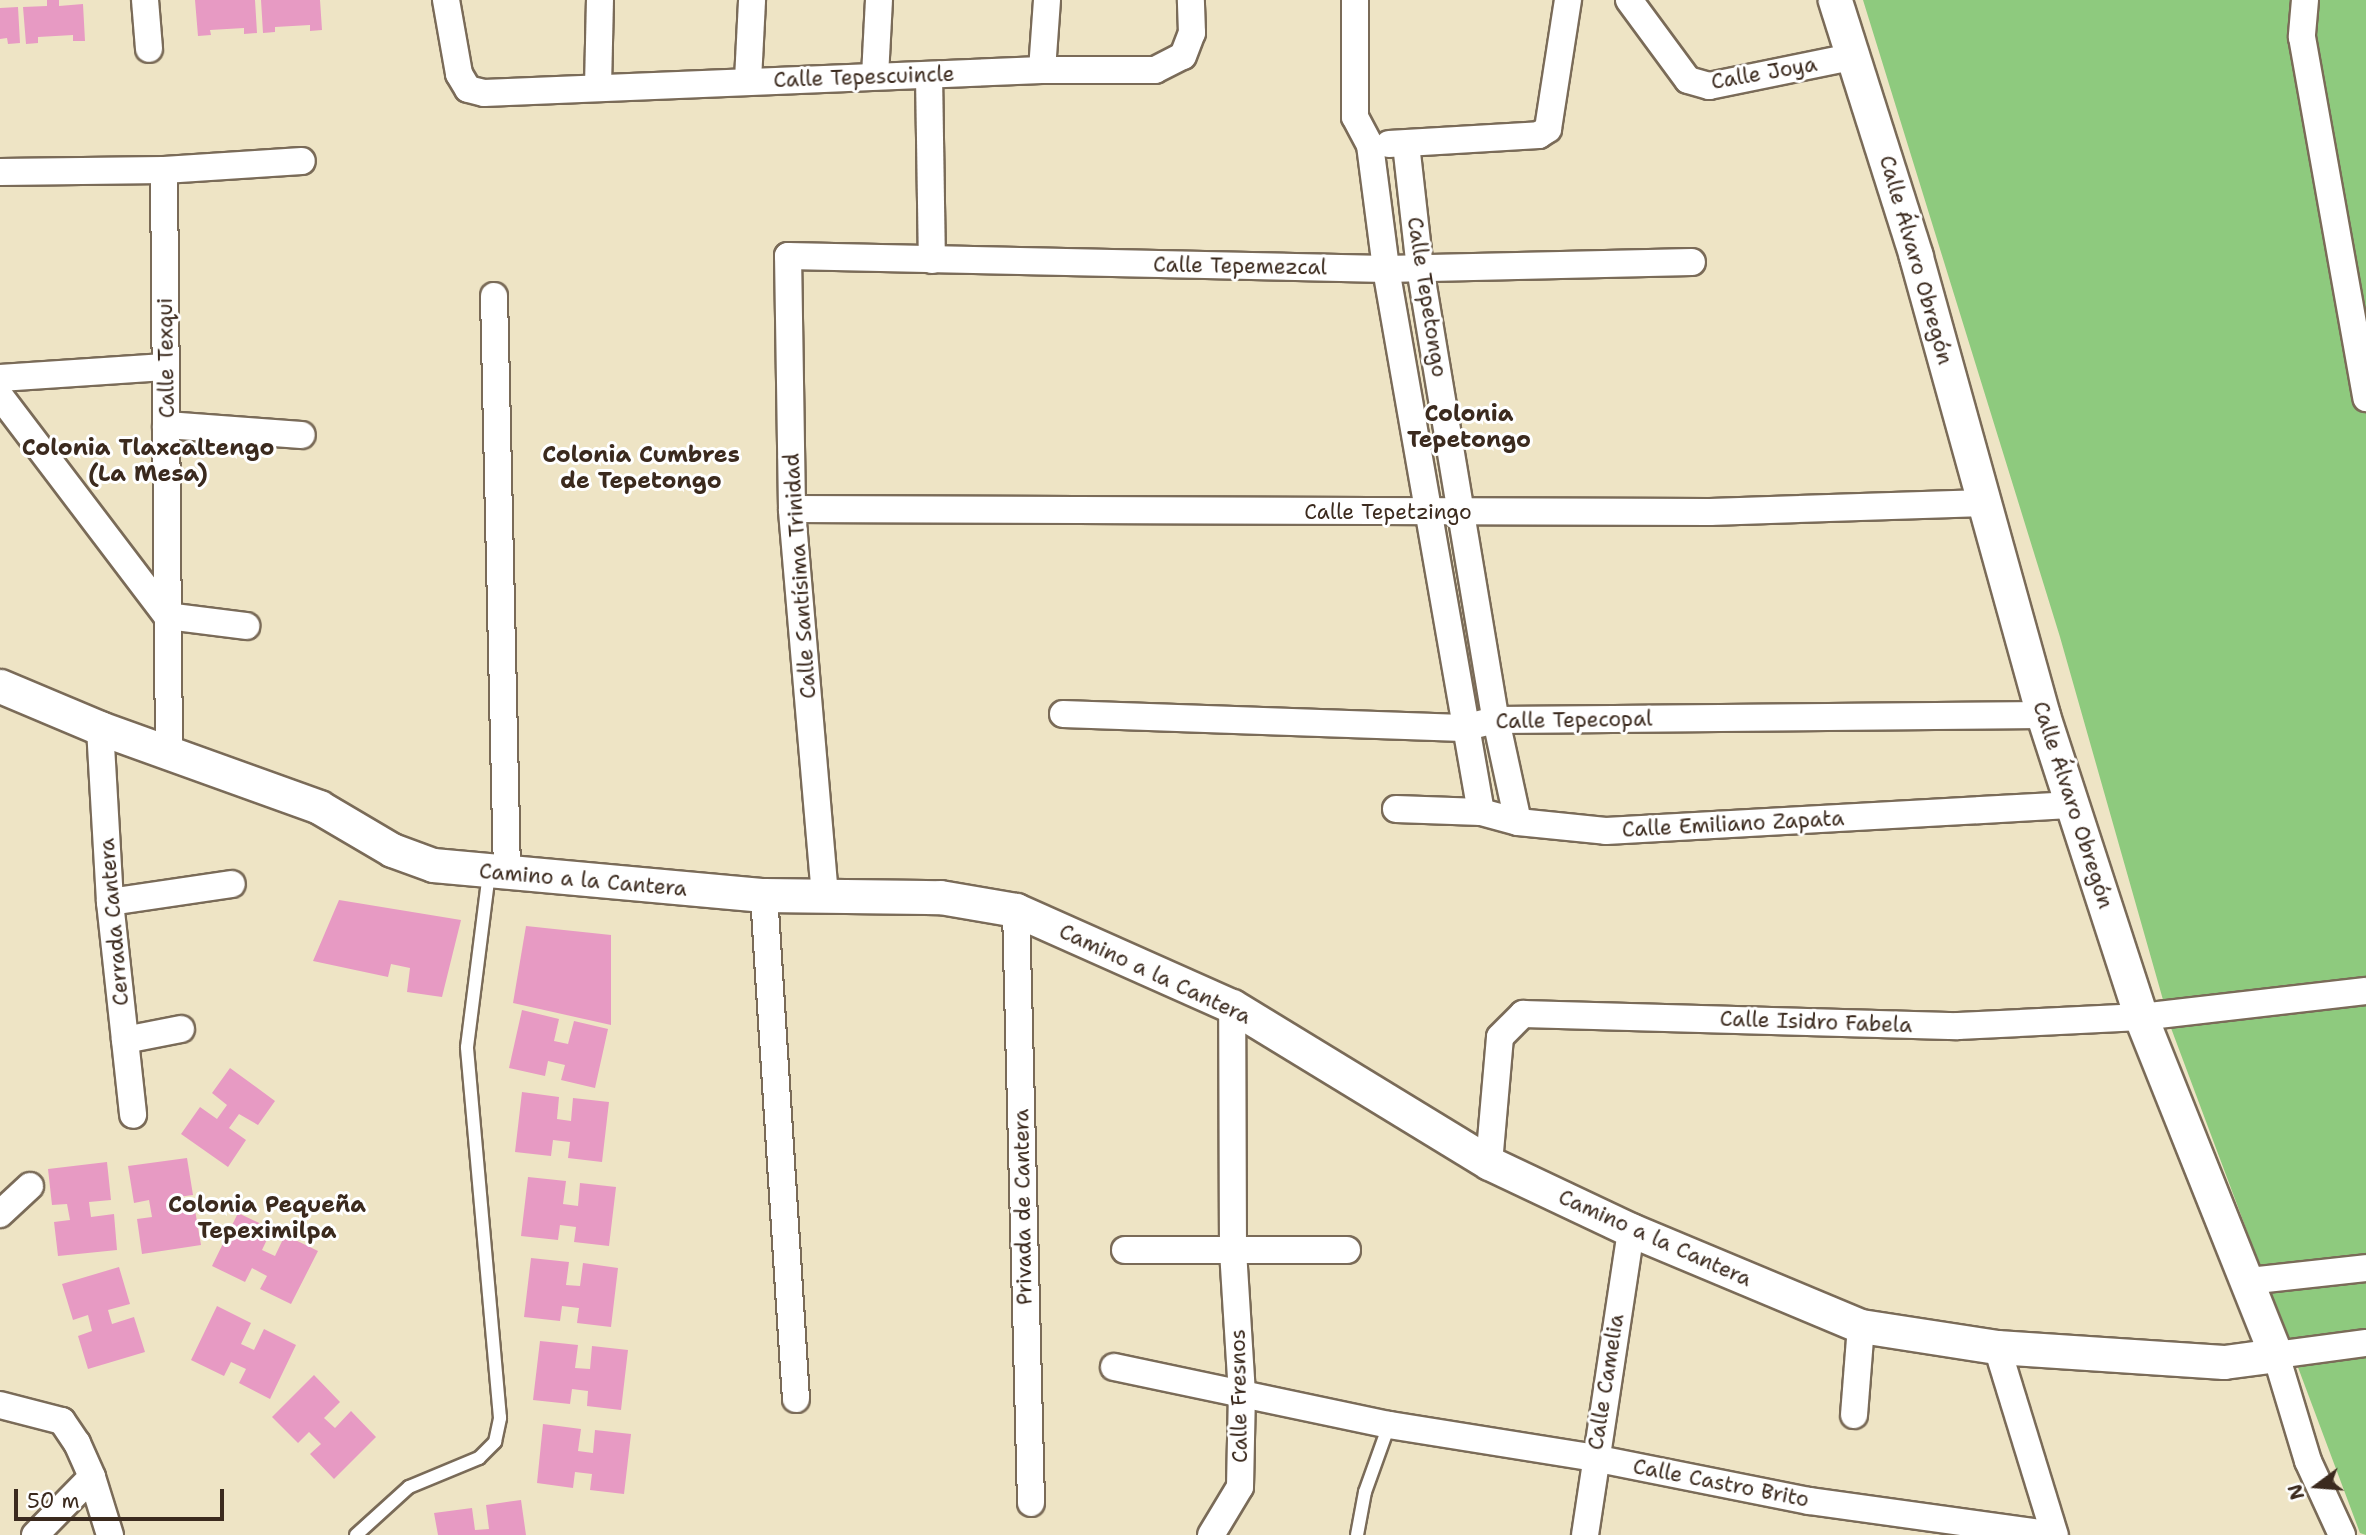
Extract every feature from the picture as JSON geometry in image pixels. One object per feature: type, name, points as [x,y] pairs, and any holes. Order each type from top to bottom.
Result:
[{"type":"street","points":[[145,0],[149,49]]},
{"type":"street","name":"Calle Tepescuincle","points":[[446,0],[459,74],[468,89],[484,93],[748,80],[1042,70],[1155,70],[1183,56],[1192,33],[1191,0]]},
{"type":"street","points":[[598,88],[600,0]]},
{"type":"street","points":[[748,80],[752,0]]},
{"type":"street","points":[[875,76],[879,0]]},
{"type":"street","points":[[1042,70],[1046,0]]},
{"type":"street","name":"Calle Tepetongo","points":[[1355,0],[1355,117],[1370,145],[1387,268],[1463,728],[1482,813]]},
{"type":"street","points":[[1370,145],[1539,135],[1548,129],[1568,0]]},
{"type":"street","name":"Calle Joya","points":[[1629,0],[1688,80],[1709,86],[1856,56]]},
{"type":"street","name":"Calle Álvaro Obregón","points":[[1835,0],[1856,56],[2043,715],[2141,1017],[2249,1281],[2276,1355],[2308,1461],[2342,1535]]},
{"type":"street","points":[[2305,0],[2302,37],[2366,398]]},
{"type":"street","points":[[929,75],[932,260]]},
{"type":"street","name":"Calle Tepetongo","points":[[1406,144],[1420,268],[1496,720],[1518,822]]},
{"type":"street","points":[[0,172],[164,170],[302,161]]},
{"type":"street","name":"Calle Texqui","points":[[164,170],[169,752]]},
{"type":"street","name":"Calle Tepemezcal","points":[[788,256],[1387,268],[1692,262]]},
{"type":"street","name":"Calle Santísima Trinidad","points":[[788,256],[792,509],[825,896]]},
{"type":"street","points":[[494,296],[498,873]]},
{"type":"street","points":[[0,378],[165,367]]},
{"type":"street","points":[[0,396],[167,616],[246,626]]},
{"type":"street","points":[[166,425],[302,435]]},
{"type":"street","name":"Calle Tepetzingo","points":[[792,509],[1710,512],[1985,503]]},
{"type":"street","name":"Camino a la Cantera","points":[[0,686],[100,728],[319,807],[393,850],[433,865],[498,873],[764,895],[940,897],[1016,910],[1232,1006],[1489,1163],[1631,1230],[1860,1326],[1997,1347],[2224,1362],[2276,1355]]},
{"type":"street","name":"Calle Tepecopal","points":[[1063,714],[1463,728],[1496,720],[2043,715]]},
{"type":"street","name":"Cerrada Cantera","points":[[100,728],[110,902],[133,1115]]},
{"type":"street","name":"Calle Emiliano Zapata","points":[[1396,808],[1482,813],[1518,822],[1606,831],[2073,805]]},
{"type":"street","points":[[110,902],[232,884]]},
{"type":"street","points":[[764,895],[796,1399]]},
{"type":"street","name":"Privada de Cantera","points":[[1016,910],[1031,1503]]},
{"type":"street","name":"Calle Isidro Fabela","points":[[1489,1163],[1500,1037],[1523,1014],[1958,1026],[2141,1017],[2366,991]]},
{"type":"street","name":"Calle Fresnos","points":[[1211,1535],[1240,1487],[1242,1394],[1233,1250],[1232,1006]]},
{"type":"street","points":[[125,1040],[181,1029]]},
{"type":"street","points":[[0,1214],[30,1185]]},
{"type":"street","name":"Calle Camelia","points":[[1585,1535],[1594,1458],[1631,1230]]},
{"type":"street","points":[[1125,1250],[1347,1250]]},
{"type":"street","points":[[2249,1281],[2366,1268]]},
{"type":"street","points":[[1854,1415],[1860,1326]]},
{"type":"street","points":[[2276,1355],[2366,1343]]},
{"type":"street","points":[[1997,1347],[2054,1535]]},
{"type":"street","name":"Calle Castro Brito","points":[[1114,1367],[1389,1425],[1594,1458],[1809,1501],[2054,1535]]},
{"type":"street","points":[[0,1405],[62,1421],[77,1443],[92,1477],[110,1535]]},
{"type":"street","points":[[35,1535],[92,1477]]},
{"type":"lane","points":[[356,1535],[409,1487],[479,1458],[495,1442],[500,1418],[467,1047],[482,922],[498,873]]},
{"type":"lane","points":[[1357,1535],[1365,1492],[1389,1425]]},
{"type":"green space","points":[[1863,0],[2366,0],[2366,1535],[2360,1533],[2171,1028],[2060,637]]},
{"type":"building","points":[[47,0],[59,0],[59,6],[83,4],[85,41],[73,41],[73,35],[38,37],[38,43],[26,44],[23,7],[47,6]]},
{"type":"building","points":[[195,0],[255,0],[257,33],[244,34],[244,28],[210,30],[211,35],[198,36]]},
{"type":"building","points":[[261,0],[320,0],[322,30],[310,31],[310,25],[275,27],[275,32],[263,33]]},
{"type":"building","points":[[18,7],[20,43],[8,44],[7,38],[0,39],[0,8]]},
{"type":"building","points":[[339,900],[461,920],[442,997],[407,992],[410,968],[391,964],[388,977],[313,961]]},
{"type":"building","points":[[526,926],[611,935],[611,1025],[513,1003]]},
{"type":"building","points":[[522,1010],[559,1019],[554,1041],[568,1044],[574,1021],[608,1029],[595,1088],[561,1080],[565,1065],[548,1061],[545,1076],[509,1068]]},
{"type":"building","points":[[230,1068],[275,1101],[258,1125],[239,1114],[229,1128],[246,1140],[228,1167],[181,1134],[200,1107],[217,1119],[227,1105],[212,1093]]},
{"type":"building","points":[[522,1092],[559,1097],[557,1119],[571,1121],[573,1098],[609,1102],[602,1162],[568,1158],[570,1142],[553,1140],[551,1156],[515,1152]]},
{"type":"building","points":[[187,1158],[193,1195],[170,1198],[173,1213],[195,1210],[201,1245],[142,1254],[137,1219],[152,1217],[149,1200],[134,1203],[128,1166]]},
{"type":"building","points":[[107,1162],[111,1200],[89,1202],[91,1217],[114,1214],[117,1250],[58,1256],[54,1222],[70,1220],[67,1204],[52,1205],[48,1169]]},
{"type":"building","points":[[528,1177],[566,1181],[563,1204],[578,1206],[580,1183],[616,1187],[609,1246],[574,1242],[576,1227],[560,1225],[558,1240],[521,1236]]},
{"type":"building","points":[[238,1213],[272,1229],[262,1250],[275,1256],[285,1235],[318,1251],[291,1304],[260,1289],[267,1276],[252,1268],[245,1282],[212,1266]]},
{"type":"building","points":[[531,1258],[569,1262],[566,1285],[580,1286],[583,1263],[618,1268],[611,1327],[577,1323],[579,1308],[562,1306],[560,1321],[524,1317]]},
{"type":"building","points":[[119,1267],[130,1304],[108,1310],[112,1324],[134,1317],[145,1352],[88,1369],[78,1336],[92,1331],[88,1315],[73,1320],[62,1284]]},
{"type":"building","points":[[217,1306],[251,1323],[241,1344],[254,1350],[264,1329],[296,1345],[270,1399],[239,1383],[246,1369],[231,1362],[224,1376],[191,1360]]},
{"type":"building","points":[[540,1341],[578,1345],[575,1368],[590,1369],[592,1346],[628,1350],[621,1410],[587,1406],[588,1391],[572,1389],[570,1404],[533,1400]]},
{"type":"building","points":[[314,1375],[340,1402],[324,1418],[335,1428],[351,1411],[376,1437],[334,1479],[310,1454],[321,1444],[309,1432],[298,1443],[272,1417]]},
{"type":"building","points":[[543,1424],[581,1429],[578,1451],[593,1453],[595,1430],[631,1434],[624,1494],[590,1490],[592,1474],[575,1472],[573,1488],[537,1483]]},
{"type":"building","points":[[521,1500],[526,1535],[438,1535],[434,1513],[472,1508],[475,1530],[489,1529],[486,1505]]},
{"type":"district","name":"Colonia Tepetongo","points":[[1469,426]]},
{"type":"district","name":"Colonia Tlaxcaltengo (La Mesa)","points":[[148,460]]},
{"type":"district","name":"Colonia Cumbres de Tepetongo","points":[[641,467]]},
{"type":"district","name":"Colonia Pequeña Tepeximilpa","points":[[267,1217]]}]
